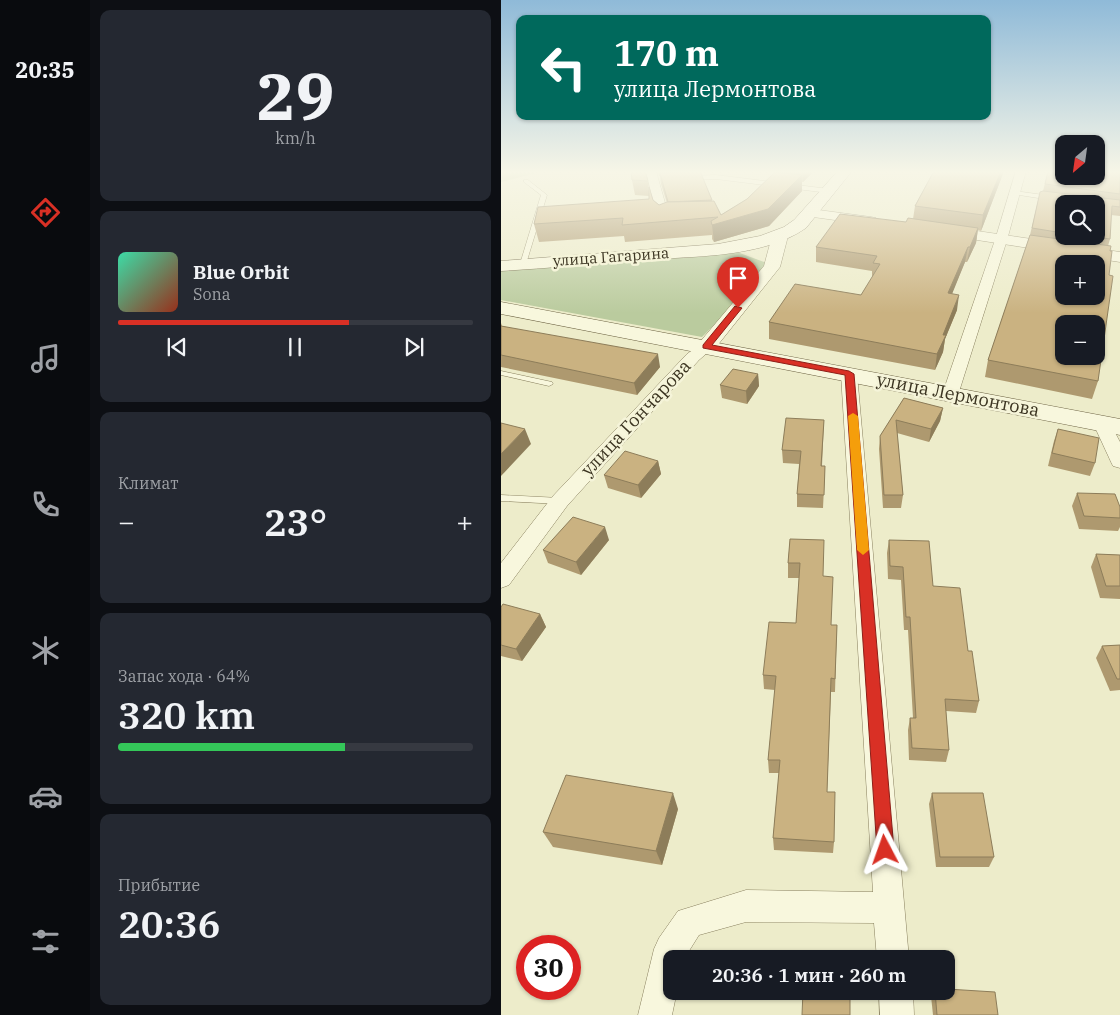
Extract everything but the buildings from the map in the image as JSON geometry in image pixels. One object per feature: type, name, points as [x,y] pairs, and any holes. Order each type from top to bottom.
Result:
[{"type":"main road","points":[[780,236],[806,218]]},
{"type":"main road","name":"улица Гагарина","points":[[501,266],[718,249],[745,246],[780,236]]},
{"type":"main road","name":"улица Лермонтова","points":[[501,308],[1111,425]]},
{"type":"street","points":[[848,218],[887,224]]},
{"type":"street","points":[[950,395],[1007,218]]},
{"type":"street","points":[[925,229],[1120,257]]},
{"type":"street","name":"улица Гончарова","points":[[501,578],[560,501],[693,356],[706,347],[771,267],[776,257],[780,236]]},
{"type":"street","points":[[849,374],[892,950]]},
{"type":"street","points":[[1111,425],[1120,462]]},
{"type":"street","points":[[655,1015],[670,949],[689,922],[746,906],[889,908]]},
{"type":"street","points":[[896,1000],[897,1015]]},
{"type":"lane","points":[[523,264],[537,218]]},
{"type":"lane","points":[[501,373],[549,384]]},
{"type":"lane","points":[[501,498],[560,501]]},
{"type":"green space","points":[[737,252],[767,263],[735,304],[702,337],[501,300],[501,271]]},
{"type":"slow traffic","points":[[853,416],[863,550]]},
{"type":"route","points":[[738,308],[706,347],[849,374],[885,850]]}]
